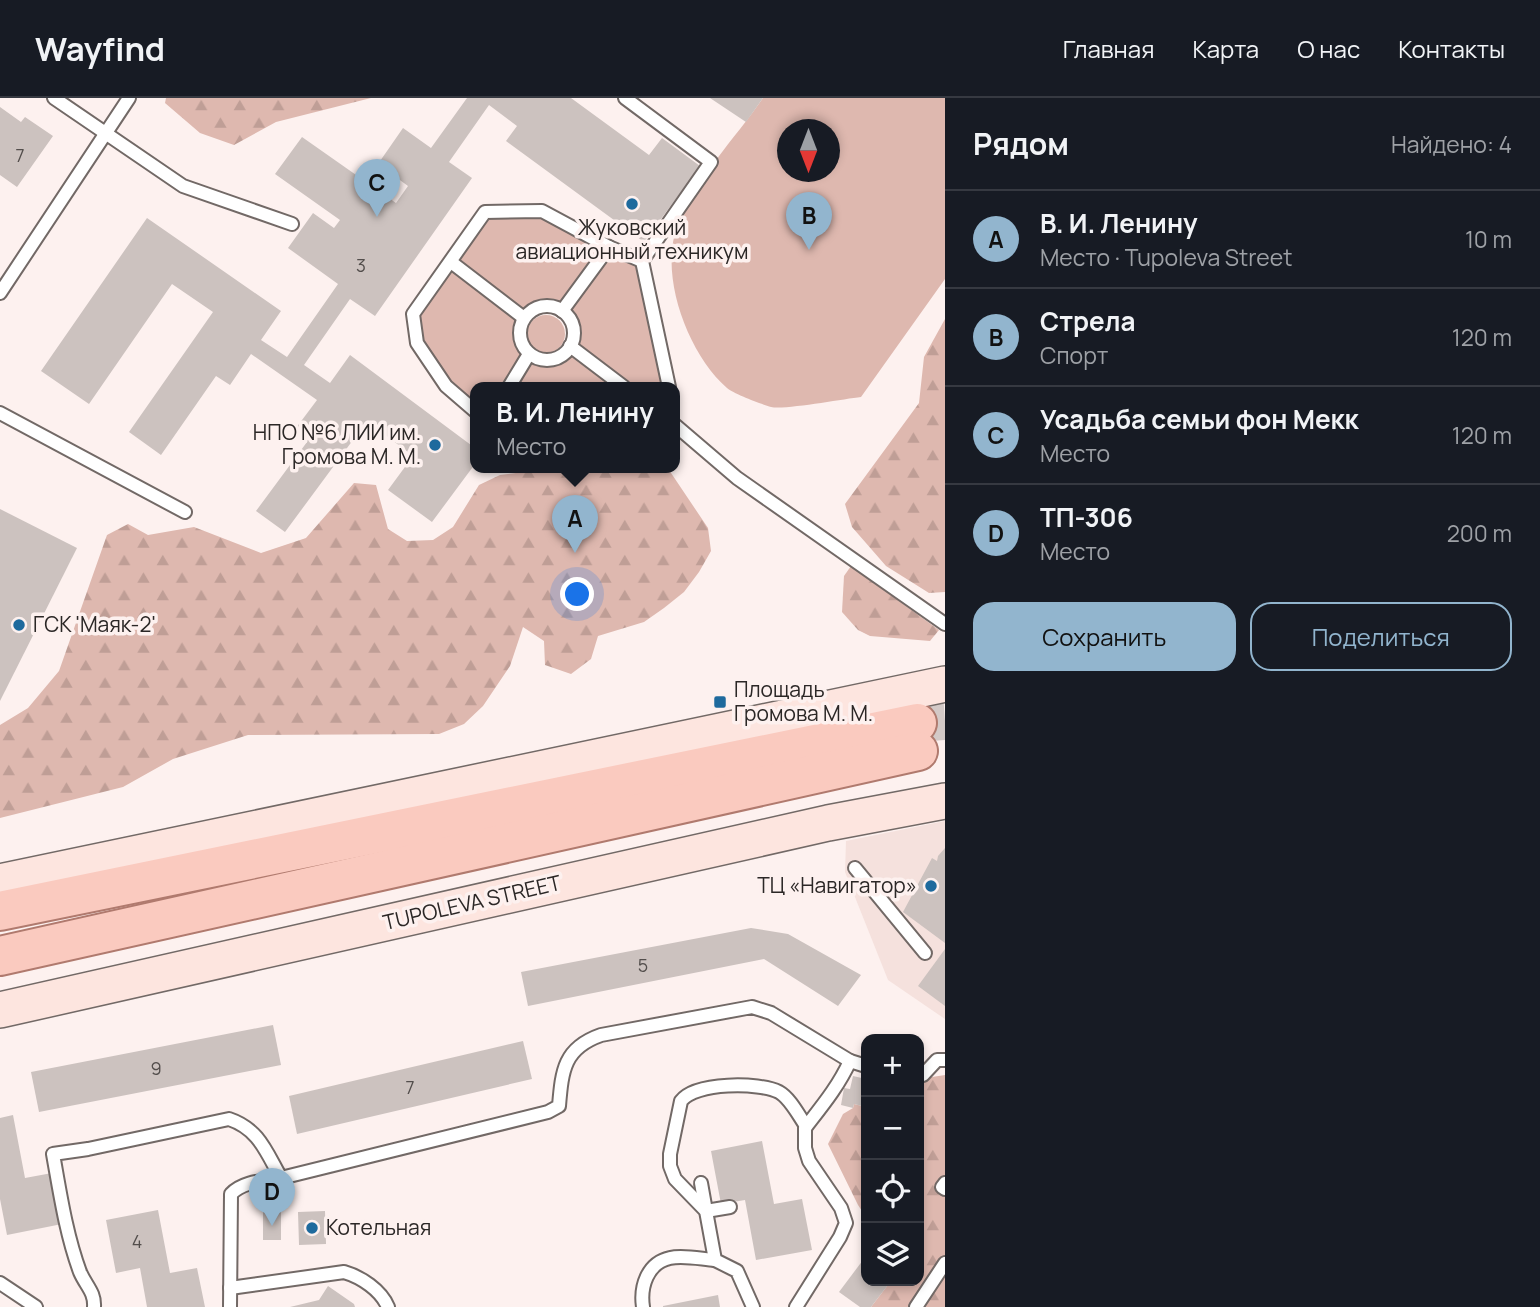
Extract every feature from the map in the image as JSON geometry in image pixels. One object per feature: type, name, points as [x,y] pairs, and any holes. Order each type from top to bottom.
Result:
[{"type":"main road","points":[[0,882],[945,684]]},
{"type":"main road","points":[[0,911],[918,737],[0,956]]},
{"type":"main road","name":"TUPOLEVA STREET","points":[[0,1010],[828,823],[945,802]]},
{"type":"lane","points":[[54,98],[183,186],[292,224]]},
{"type":"lane","points":[[0,293],[129,98]]},
{"type":"lane","points":[[625,98],[711,162],[642,261],[668,382]]},
{"type":"lane","points":[[470,407],[446,386],[417,343],[412,314],[485,212],[542,211],[609,247],[642,261]]},
{"type":"lane","points":[[562,311],[609,247]]},
{"type":"lane","points":[[451,262],[524,318]]},
{"type":"lane","points":[[543,306],[562,311],[573,327],[573,339],[564,355],[552,360],[541,360],[529,354],[522,346],[519,333],[524,318],[543,306]]},
{"type":"lane","points":[[570,346],[617,382]]},
{"type":"lane","points":[[512,382],[529,354]]},
{"type":"lane","points":[[0,413],[185,512]]},
{"type":"lane","points":[[680,427],[737,478],[945,624]]},
{"type":"lane","points":[[855,868],[926,953]]},
{"type":"lane","points":[[230,1307],[231,1194],[237,1188],[548,1112],[559,1106],[565,1062],[584,1041],[601,1035],[752,1007],[771,1013],[850,1061],[861,1064]]},
{"type":"lane","points":[[924,1074],[937,1060],[945,1060]]},
{"type":"lane","points":[[796,1307],[846,1223],[841,1208],[809,1161],[805,1147],[806,1126],[840,1083],[850,1061]]},
{"type":"lane","points":[[706,1211],[675,1178],[670,1166],[670,1154],[684,1096],[741,1084],[767,1087],[782,1094],[806,1126]]},
{"type":"lane","points":[[94,1307],[94,1295],[81,1275],[68,1234],[53,1154],[229,1119],[243,1123],[252,1130],[281,1178]]},
{"type":"lane","points":[[701,1183],[715,1260]]},
{"type":"lane","points":[[945,1183],[942,1186],[945,1189]]},
{"type":"lane","points":[[706,1211],[730,1207]]},
{"type":"lane","points":[[643,1307],[647,1275],[660,1262],[671,1257],[715,1260],[737,1272],[753,1307]]},
{"type":"lane","points":[[916,1307],[945,1263]]},
{"type":"lane","points":[[230,1287],[344,1272],[355,1275],[379,1293],[388,1307]]},
{"type":"lane","points":[[0,1283],[36,1307]]},
{"type":"shaded area","points":[[945,821],[945,1019],[888,980],[845,872],[846,841]]},
{"type":"green space","points":[[166,98],[371,98],[276,122],[234,145],[200,133],[165,103]]},
{"type":"green space","points":[[763,98],[945,98],[945,279],[861,397],[801,406],[771,407],[727,388],[700,355],[689,335],[675,291],[672,247],[685,209],[704,176]]},
{"type":"green space","points":[[543,214],[605,249],[562,308],[542,305],[524,315],[454,262],[488,215]]},
{"type":"green space","points":[[609,250],[641,263],[667,382],[620,382],[573,346],[575,327],[564,311]]},
{"type":"green space","points":[[452,265],[522,318],[517,337],[525,355],[509,382],[470,382],[470,405],[447,385],[419,342],[415,315]]},
{"type":"green space","points":[[546,315],[559,321],[565,334],[559,347],[546,353],[533,347],[527,334],[533,321]]},
{"type":"green space","points":[[945,319],[945,592],[929,593],[886,566],[852,527],[845,504],[919,403],[924,357]]},
{"type":"green space","points":[[569,352],[614,382],[513,382],[529,356],[549,361]]},
{"type":"green space","points":[[671,473],[708,528],[711,551],[684,592],[644,622],[598,636],[591,659],[571,674],[545,665],[544,641],[523,627],[510,666],[483,706],[464,724],[439,734],[248,735],[173,759],[123,787],[0,818],[0,725],[28,708],[59,671],[107,535],[128,524],[148,535],[194,527],[261,553],[306,538],[354,483],[376,485],[388,529],[407,541],[433,540],[453,527],[479,485],[500,475]]},
{"type":"green space","points":[[851,566],[939,630],[930,641],[870,636],[858,630],[842,612],[844,576]]},
{"type":"green space","points":[[945,1075],[945,1307],[871,1307],[887,1286],[924,1286],[924,1078]]},
{"type":"green space","points":[[854,1104],[861,1106],[861,1210],[828,1144],[843,1114],[853,1108]]},
{"type":"building","points":[[467,98],[571,98],[649,155],[662,138],[700,166],[644,242],[506,141],[517,126],[489,105],[449,162],[472,178],[375,316],[350,299],[304,365],[330,383],[350,355],[470,444],[470,471],[432,522],[388,490],[413,456],[367,421],[285,532],[256,511],[307,442],[293,432],[317,400],[251,354],[230,385],[216,376],[161,455],[129,432],[213,312],[172,284],[89,404],[41,371],[147,218],[281,311],[261,340],[287,357],[338,284],[288,248],[313,213],[334,228],[340,220],[275,174],[302,137],[396,203],[408,186],[378,164],[403,128],[431,148]]},
{"type":"building","points":[[710,98],[763,98],[746,122]]},
{"type":"building","points":[[0,107],[21,122],[25,117],[53,136],[17,187],[0,175]]},
{"type":"building","name":"ГСК 'Маяк-2'","points":[[0,509],[77,548],[0,701]]},
{"type":"building","name":"ТЦ «Навигатор»","points":[[945,848],[945,943],[903,912],[932,858],[937,861]]},
{"type":"building","points":[[751,928],[788,934],[861,975],[838,1006],[764,959],[528,1006],[521,972]]},
{"type":"building","name":"ТЦ «Навигатор»","points":[[945,949],[945,1006],[918,986]]},
{"type":"building","points":[[273,1025],[281,1065],[39,1112],[31,1072]]},
{"type":"building","points":[[523,1041],[532,1079],[297,1134],[289,1096]]},
{"type":"building","points":[[853,1076],[861,1078],[861,1106],[854,1104],[853,1108],[841,1105],[844,1088],[850,1089]]},
{"type":"building","points":[[13,1115],[25,1178],[52,1173],[62,1224],[7,1235],[0,1199],[0,1118]]},
{"type":"building","points":[[762,1141],[774,1204],[802,1199],[812,1250],[756,1260],[745,1200],[721,1204],[711,1151]]},
{"type":"building","points":[[158,1210],[170,1273],[197,1268],[205,1307],[147,1307],[140,1268],[116,1273],[106,1220]]},
{"type":"building","points":[[263,1211],[281,1211],[281,1240],[263,1240]]},
{"type":"building","name":"Котельная","points":[[325,1211],[326,1244],[299,1245],[298,1212]]},
{"type":"building","points":[[861,1263],[861,1286],[887,1286],[871,1307],[860,1307],[839,1292]]},
{"type":"building","points":[[328,1286],[355,1307],[290,1307],[319,1300]]},
{"type":"building","points":[[718,1295],[720,1307],[663,1307],[663,1306]]},
{"type":"tunnel","points":[[917,723],[945,721]]},
{"type":"place","name":"Жуковский авиационный техникум","points":[[632,204]]},
{"type":"place","name":"Усадьба семьи фон Мекк","points":[[377,217]]},
{"type":"place","name":"Стрела","points":[[809,250]]},
{"type":"place","name":"НПО №6 ЛИИ им. Громова М. М.","points":[[435,445]]},
{"type":"place","name":"В. И. Ленину","points":[[575,553]]},
{"type":"place","name":"ГСК 'Маяк-2'","points":[[19,625]]},
{"type":"place","name":"Площадь Громова М. М.","points":[[720,702]]},
{"type":"place","name":"ТЦ «Навигатор»","points":[[931,886]]},
{"type":"place","name":"ТП-306","points":[[272,1226]]},
{"type":"place","name":"Котельная","points":[[312,1228]]}]
